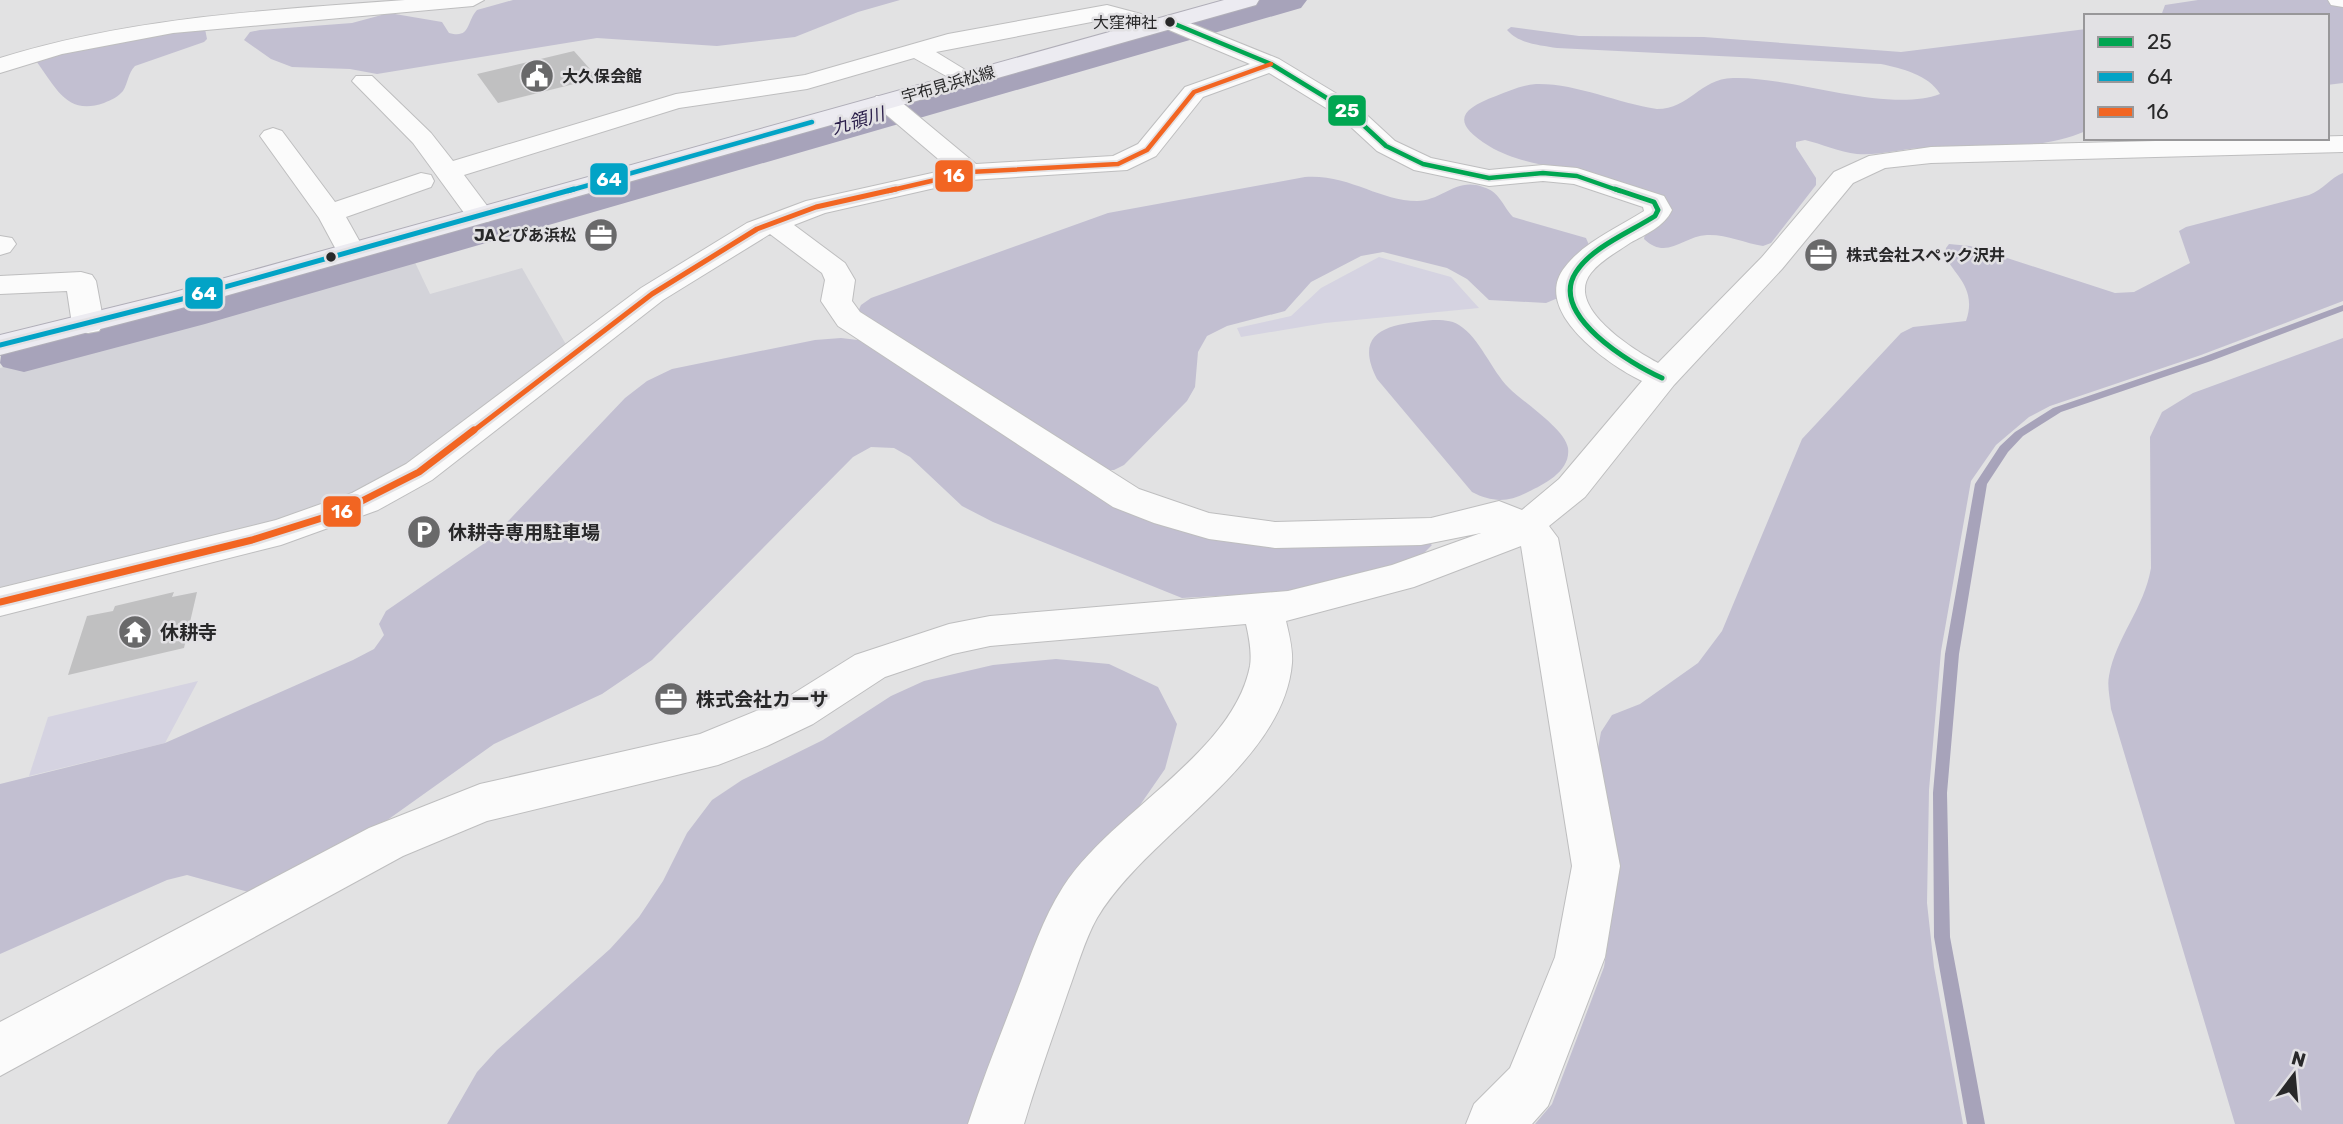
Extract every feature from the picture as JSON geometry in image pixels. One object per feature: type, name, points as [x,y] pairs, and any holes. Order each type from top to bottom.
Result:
[{"type":"main road","name":"宇布見浜松線","points":[[0,345],[88,324],[481,215],[892,107],[964,79],[1170,27],[1246,0]]},
{"type":"street","points":[[0,66],[68,44],[140,32],[282,15],[473,0]]},
{"type":"street","points":[[448,171],[676,101],[807,82],[917,50],[1107,12],[1170,27],[1270,64],[1348,111],[1386,146],[1423,164],[1489,178],[1543,173],[1577,176],[1643,196],[1654,202],[1658,210],[1655,216],[1585,263],[1575,273],[1570,285],[1570,298],[1587,326],[1646,372],[1662,378]]},
{"type":"street","points":[[917,50],[964,79]]},
{"type":"street","points":[[0,602],[308,526],[368,502],[419,472],[652,294],[772,222],[816,207],[970,172],[1098,166],[1135,158],[1147,150],[1194,92],[1270,64]]},
{"type":"street","points":[[364,80],[422,138],[481,215]]},
{"type":"street","points":[[892,107],[970,172]]},
{"type":"street","points":[[272,136],[329,213],[350,251]]},
{"type":"street","points":[[0,1050],[386,842],[433,821],[526,790],[702,752],[752,734],[798,712],[861,671],[909,650],[990,631],[1288,606],[1400,577],[1474,551],[1526,527],[1573,488],[1662,378],[1772,263],[1838,183],[1860,167],[1904,156],[2343,144]]},
{"type":"street","points":[[329,213],[421,181]]},
{"type":"street","points":[[772,222],[835,268],[840,281],[835,299],[839,310],[849,319],[1126,498],[1163,514],[1206,526],[1286,535],[1385,530],[1422,532],[1455,527],[1499,514],[1526,527],[1539,538],[1596,866],[1580,957],[1541,1061],[1530,1087],[1494,1124]]},
{"type":"street","points":[[0,285],[80,281],[88,324]]},
{"type":"street","points":[[996,1124],[1061,943],[1081,900],[1110,864],[1233,743],[1252,719],[1265,693],[1271,666],[1270,640],[1263,608]]},
{"type":"shaded area","points":[[513,0],[900,0],[858,12],[795,37],[717,46],[597,38],[377,74],[350,69],[292,67],[271,59],[244,40],[250,32],[260,30],[352,23],[389,13],[442,22],[449,33],[461,34],[465,32],[477,10]]},
{"type":"shaded area","points":[[2198,0],[2343,0],[2343,83],[2329,85],[2329,14],[2162,14],[2165,5]]},
{"type":"shaded area","points":[[1511,27],[1579,36],[1704,37],[1901,52],[2084,29],[2084,132],[2046,143],[2005,147],[1921,148],[1865,154],[1844,152],[1805,140],[1796,142],[1796,147],[1816,178],[1816,185],[1771,243],[1763,246],[1707,235],[1668,248],[1660,248],[1644,239],[1645,233],[1670,211],[1570,173],[1505,154],[1477,138],[1469,130],[1464,118],[1467,112],[1483,101],[1536,84],[1581,90],[1657,109],[1678,104],[1711,83],[1733,78],[1783,82],[1894,100],[1918,99],[1940,94],[1922,77],[1881,64],[1557,48],[1530,43],[1507,30]]},
{"type":"shaded area","points":[[205,29],[207,39],[204,42],[135,66],[121,93],[104,103],[91,106],[80,106],[63,97],[36,61],[38,58],[140,35]]},
{"type":"shaded area","points":[[2343,173],[2343,301],[2201,355],[2050,406],[2029,417],[1996,445],[1971,481],[1941,651],[1929,790],[1927,903],[1934,967],[1963,1124],[1535,1124],[1552,1104],[1604,967],[1619,871],[1597,754],[1601,732],[1612,715],[1640,704],[1698,663],[1722,631],[1802,439],[1901,333],[1913,327],[1966,321],[1968,296],[1965,286],[1946,256],[1949,244],[1970,246],[2115,293],[2134,292],[2190,263],[2179,231],[2186,227],[2309,195]]},
{"type":"shaded area","points":[[1305,177],[1336,179],[1390,197],[1417,201],[1465,185],[1483,187],[1497,196],[1513,217],[1586,238],[1589,245],[1563,274],[1558,298],[1546,303],[1489,300],[1467,279],[1447,268],[1383,252],[1361,256],[1311,282],[1285,311],[1227,326],[1207,336],[1198,352],[1195,387],[1187,401],[1124,465],[1114,470],[1102,470],[857,314],[861,305],[871,298],[1108,213]]},
{"type":"shaded area","points":[[411,254],[430,294],[522,268],[568,348],[409,468],[335,507],[0,592],[0,368]]},
{"type":"shaded area","points":[[1379,257],[1451,277],[1479,308],[1325,323],[1241,337],[1237,328],[1291,316],[1321,288]]},
{"type":"shaded area","points":[[1433,320],[1453,322],[1466,331],[1509,388],[1543,416],[1565,441],[1568,456],[1561,470],[1549,481],[1521,496],[1507,499],[1486,498],[1472,492],[1377,379],[1370,362],[1369,349],[1373,339],[1391,327]]},
{"type":"shaded area","points":[[841,338],[866,341],[1159,520],[1426,540],[1432,545],[1423,554],[1391,566],[1283,592],[1182,598],[993,522],[962,506],[910,457],[894,448],[871,447],[853,457],[652,660],[602,694],[494,744],[379,826],[252,893],[187,875],[167,880],[0,954],[0,784],[165,743],[374,649],[384,635],[379,624],[386,611],[492,538],[625,398],[647,381],[672,369],[815,340]]},
{"type":"shaded area","points":[[2343,338],[2343,1124],[2235,1124],[2111,709],[2108,680],[2118,648],[2142,597],[2151,568],[2150,437],[2162,412],[2193,393]]},
{"type":"shaded area","points":[[1056,659],[1109,664],[1158,687],[1177,724],[1165,769],[1138,808],[969,1124],[447,1124],[477,1072],[497,1050],[610,949],[639,917],[663,881],[687,833],[712,800],[742,780],[823,740],[891,696],[924,681],[993,665]]},
{"type":"shaded area","points":[[198,681],[165,743],[29,776],[48,717]]},
{"type":"building","name":"大久保会館","points":[[574,51],[598,78],[498,103],[477,74]]},
{"type":"building","name":"休耕寺","points":[[174,592],[172,597],[197,592],[184,648],[68,675],[87,616],[113,611],[115,606]]},
{"type":"waterway","name":"九領川","points":[[24,354],[185,312],[1287,0]]},
{"type":"waterway","points":[[1976,1124],[1942,937],[1940,793],[1952,654],[1981,484],[2004,449],[2019,434],[2057,410],[2207,359],[2343,308]]},
{"type":"transit line","name":"25","points":[[1170,22],[1271,64],[1348,111],[1386,146],[1423,164],[1489,178],[1543,173],[1577,176],[1654,202],[1658,210],[1655,216],[1591,257],[1575,273],[1570,288],[1573,304],[1597,336],[1632,362],[1662,378]]},
{"type":"transit line","name":"16","points":[[0,602],[252,540],[310,523],[365,502],[419,472],[652,294],[757,229],[816,207],[970,172],[1118,164],[1147,150],[1194,92],[1271,64]]},
{"type":"transit line","name":"64","points":[[0,345],[182,299],[812,122]]},
{"type":"place","name":"大窪神社","points":[[1170,22]]},
{"type":"place","name":"大久保会館","points":[[537,76]]},
{"type":"place","name":"JAとぴあ浜松","points":[[601,235]]},
{"type":"place","name":"株式会社スペック沢井","points":[[1821,255]]},
{"type":"place","name":"休耕寺専用駐車場","points":[[424,532]]},
{"type":"place","name":"休耕寺","points":[[135,632]]},
{"type":"place","name":"株式会社カーサ","points":[[671,699]]}]
